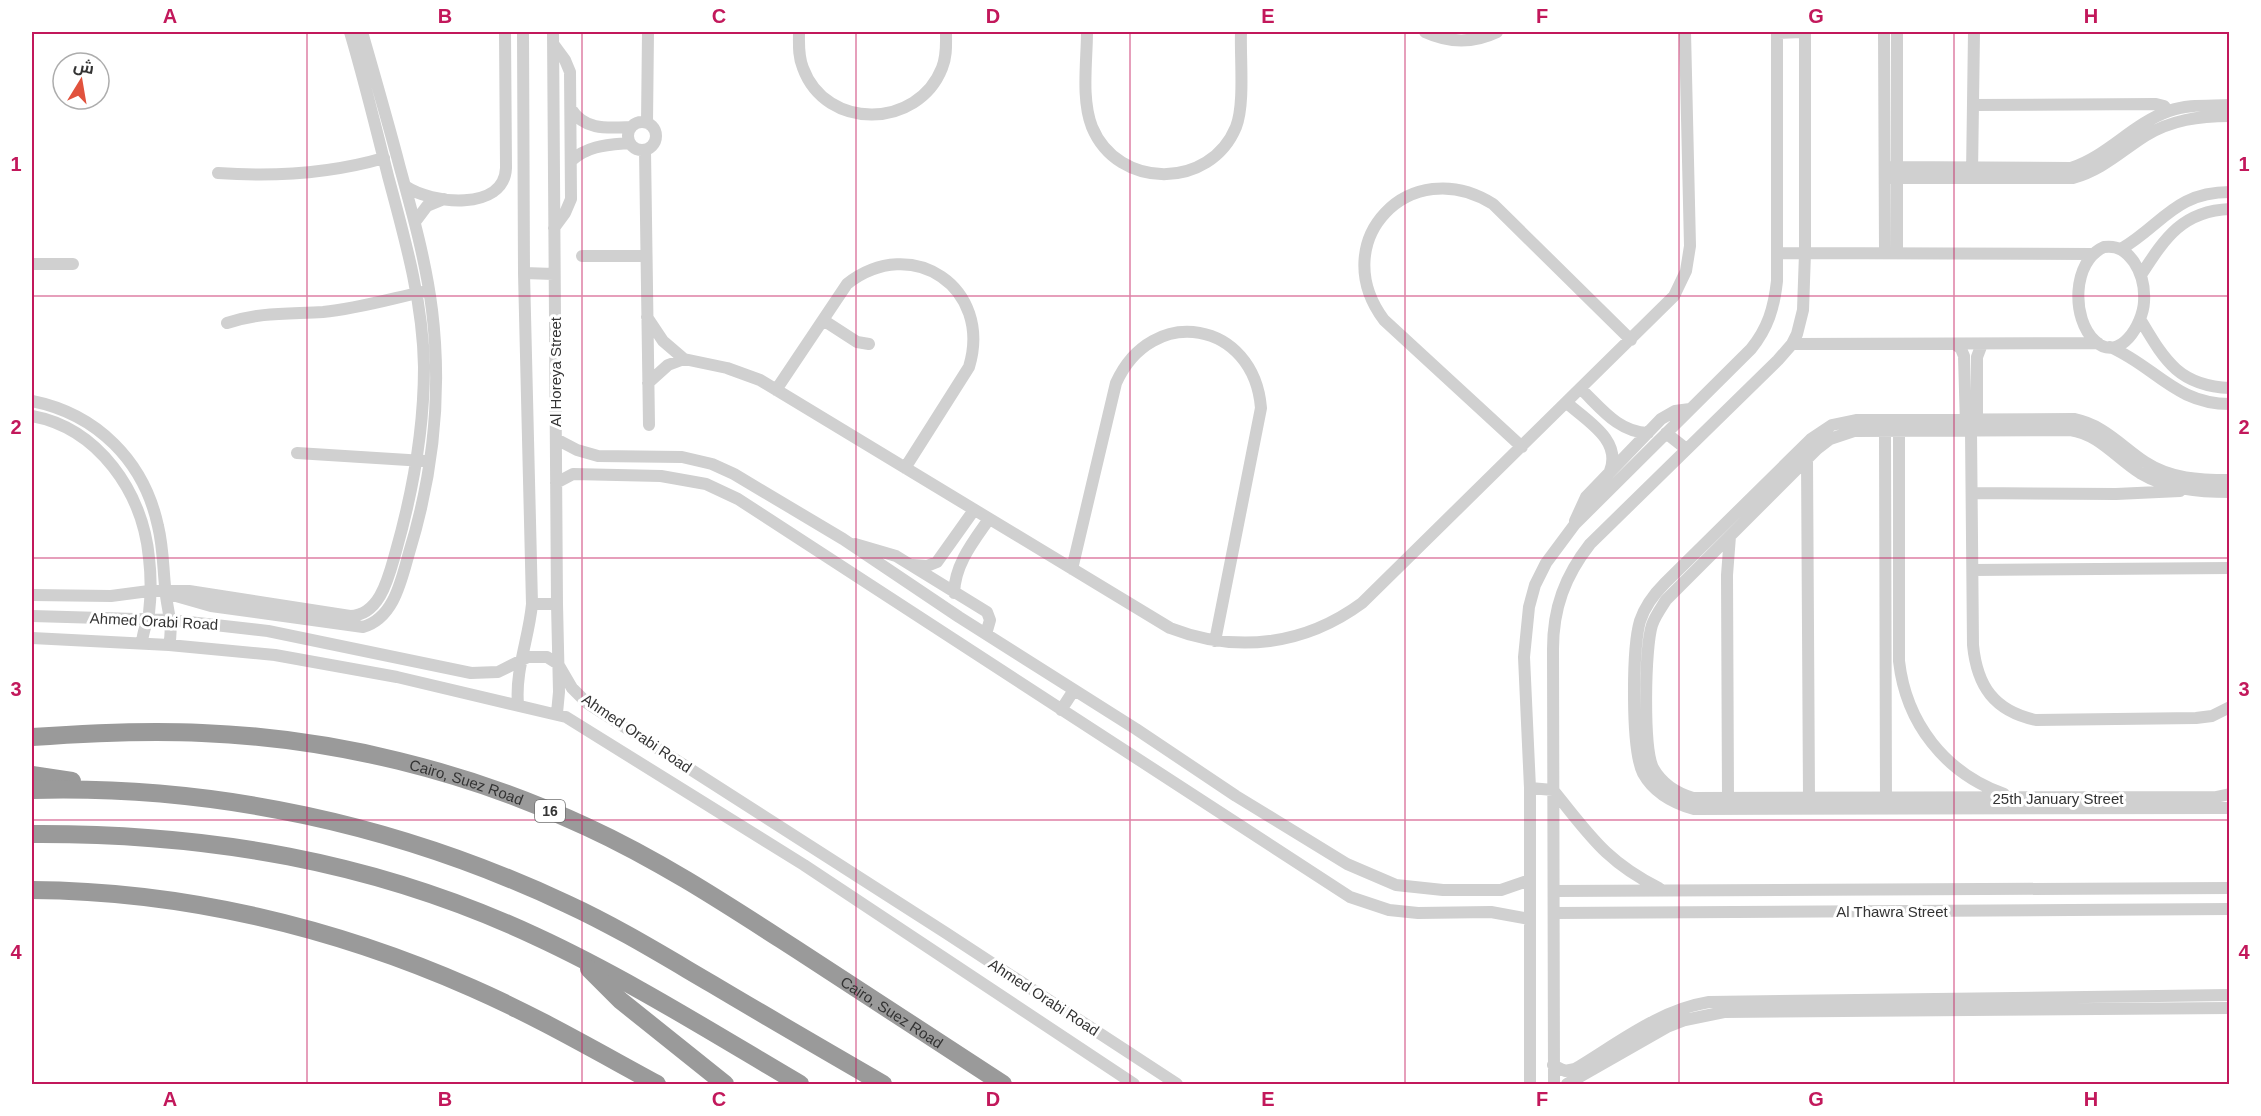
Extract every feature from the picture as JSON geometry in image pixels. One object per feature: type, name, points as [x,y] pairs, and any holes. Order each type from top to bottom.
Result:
[{"type":"highway","name":"Cairo, Suez Road","points":[[32,737],[171,732],[284,740],[404,763],[443,773],[515,797],[602,834],[685,879],[1002,1084]]},
{"type":"highway","points":[[32,775],[82,783],[105,790]]},
{"type":"highway","points":[[32,790],[105,790],[193,796],[279,809],[365,829],[478,866],[608,924],[883,1084]]},
{"type":"highway","points":[[32,834],[86,833],[194,841],[280,853],[333,865],[444,898],[524,931],[578,957],[800,1084]]},
{"type":"highway","points":[[32,891],[120,895],[201,906],[281,922],[359,944],[436,972],[483,993],[547,1024],[657,1084]]},
{"type":"highway","points":[[578,957],[620,1000],[725,1084]]},
{"type":"street","points":[[32,595],[111,596],[149,591],[165,592],[211,606],[334,618],[363,614],[374,606],[386,582],[404,520],[416,461],[424,383],[423,292],[407,247],[350,32]]},
{"type":"street","points":[[334,618],[356,627],[371,625],[385,615],[398,586],[418,524],[430,462],[435,417],[436,375],[415,222],[362,32]]},
{"type":"street","points":[[405,186],[424,196],[445,199],[474,198],[492,194],[503,184],[506,176],[505,32]]},
{"type":"street","name":"Al Horeya Street","points":[[518,704],[517,685],[530,627],[532,604],[524,273],[523,32]]},
{"type":"street","name":"Al Horeya Street","points":[[553,32],[556,604],[559,692],[557,713]]},
{"type":"street","points":[[647,123],[648,32]]},
{"type":"street","points":[[799,32],[799,51],[803,69],[824,98],[839,108],[856,114],[876,116],[908,107],[923,96],[934,83],[947,50],[946,32]]},
{"type":"street","points":[[1087,32],[1088,113],[1099,140],[1107,151],[1130,167],[1150,174],[1172,175],[1198,167],[1211,160],[1230,139],[1236,127],[1240,113],[1241,32]]},
{"type":"street","points":[[1425,32],[1441,38],[1469,40],[1497,32]]},
{"type":"street","points":[[647,318],[663,341],[684,359],[727,368],[751,376],[1170,628],[1215,641],[1246,644],[1277,641],[1315,630],[1350,612],[1362,603],[1674,296],[1688,263],[1690,246],[1685,32]]},
{"type":"street","points":[[1530,1084],[1530,788],[1524,657],[1529,607],[1535,585],[1546,563],[1575,524],[1751,348],[1766,327],[1774,301],[1777,253],[1777,32],[1803,32],[1805,253],[1803,310],[1800,327],[1792,344],[1590,544],[1568,577],[1560,595],[1553,634],[1554,1084]]},
{"type":"street","points":[[1884,32],[1891,173]]},
{"type":"street","points":[[1891,252],[1891,173],[1897,32]]},
{"type":"street","points":[[1972,173],[1974,32]]},
{"type":"street","points":[[554,45],[565,60],[570,72],[571,109],[571,199],[565,213],[554,228]]},
{"type":"street","points":[[1973,105],[2156,104],[2164,106],[2168,111]]},
{"type":"street","points":[[1972,173],[2071,168],[2097,157],[2140,126],[2168,111],[2193,106],[2229,105]]},
{"type":"street","points":[[571,109],[583,122],[594,127],[631,127],[638,123],[647,123],[654,127],[657,135],[655,143],[645,150],[636,149],[630,143],[628,135],[631,127]]},
{"type":"street","points":[[1891,173],[1972,173],[2073,178],[2097,170],[2146,135],[2162,127],[2194,118],[2229,116]]},
{"type":"street","points":[[594,127],[595,147]]},
{"type":"street","points":[[571,161],[595,147],[630,143]]},
{"type":"street","points":[[645,150],[649,425]]},
{"type":"street","points":[[218,173],[274,175],[315,173],[361,165],[384,158]]},
{"type":"street","points":[[1522,447],[1384,320],[1376,308],[1366,283],[1365,255],[1373,229],[1390,208],[1414,193],[1441,187],[1455,188],[1481,196],[1493,204],[1631,340]]},
{"type":"street","points":[[2121,249],[2145,234],[2175,206],[2186,200],[2209,193],[2229,192]]},
{"type":"street","points":[[415,222],[427,206],[445,199]]},
{"type":"street","points":[[2141,275],[2167,237],[2178,226],[2206,212],[2229,209]]},
{"type":"street","points":[[1792,344],[1982,344],[2103,345],[2119,345],[2128,339],[2140,319],[2144,293],[2141,275],[2129,255],[2121,249],[2104,247],[2093,254],[2081,280],[2079,299],[2086,328],[2103,345],[2130,357],[2175,390],[2190,397],[2225,404],[2225,388],[2196,382],[2173,368],[2162,356],[2140,319]]},
{"type":"street","points":[[1777,253],[2093,254]]},
{"type":"street","points":[[582,256],[646,256]]},
{"type":"street","points":[[32,264],[74,264]]},
{"type":"street","points":[[776,390],[847,285],[859,275],[889,264],[905,264],[935,273],[959,293],[967,306],[973,321],[974,352],[969,368],[905,468]]},
{"type":"street","points":[[524,273],[554,274]]},
{"type":"street","points":[[227,323],[265,313],[324,312],[423,292]]},
{"type":"street","points":[[823,320],[856,342],[869,344]]},
{"type":"street","points":[[1072,569],[1116,383],[1123,368],[1145,345],[1167,335],[1191,332],[1222,341],[1235,350],[1255,376],[1261,408],[1215,641]]},
{"type":"street","points":[[1955,344],[1964,356],[1971,423],[1973,645],[1981,681],[1994,700],[2013,713],[2036,720],[2196,718],[2212,716],[2229,707]]},
{"type":"street","points":[[1971,423],[1977,357],[1982,344]]},
{"type":"street","points":[[648,383],[668,366],[684,359]]},
{"type":"street","points":[[1581,389],[1619,425],[1630,430],[1648,433]]},
{"type":"street","points":[[32,401],[66,410],[98,429],[126,458],[147,493],[159,533],[165,592],[171,621],[168,645]]},
{"type":"street","points":[[1567,403],[1606,438],[1613,454],[1610,471]]},
{"type":"street","points":[[1575,524],[1583,501],[1648,433],[1670,413],[1690,409]]},
{"type":"street","points":[[32,416],[61,424],[88,441],[112,466],[130,494],[143,525],[149,558],[147,620],[142,644]]},
{"type":"street","points":[[1886,804],[1694,809],[1665,798],[1653,788],[1638,761],[1635,733],[1636,649],[1640,620],[1655,594],[1823,443],[1845,427],[2065,418],[2084,421],[2102,428],[2133,454],[2158,469],[2186,478],[2229,480]]},
{"type":"street","points":[[1754,504],[1816,435],[1832,425],[1899,431],[1971,423],[2080,432],[2099,441],[2140,473],[2187,490]]},
{"type":"street","points":[[1606,438],[1619,425]]},
{"type":"street","points":[[88,441],[98,429]]},
{"type":"street","points":[[1886,431],[1886,804]]},
{"type":"street","points":[[1899,431],[1899,661],[1901,679],[1908,703],[1918,725],[1949,763],[1969,778],[2014,798]]},
{"type":"street","points":[[1666,433],[1685,448]]},
{"type":"street","points":[[556,439],[577,450],[609,458],[692,459],[723,469],[753,485],[843,539],[1236,796],[1347,864],[1396,885],[1463,890],[1501,890],[1530,880]]},
{"type":"street","points":[[297,453],[430,462]]},
{"type":"street","points":[[1807,459],[1809,798]]},
{"type":"street","points":[[556,483],[573,474],[661,476],[706,484],[738,499],[1350,897],[1389,910],[1418,913],[1491,912],[1530,919]]},
{"type":"street","points":[[748,506],[753,485]]},
{"type":"street","points":[[1972,492],[2116,494],[2187,490],[2229,492]]},
{"type":"street","points":[[912,564],[927,566],[937,562],[974,510]]},
{"type":"street","points":[[1742,515],[1730,536],[1666,600],[1653,623],[1648,649],[1647,744],[1654,769],[1670,788],[1693,798],[1809,798],[1886,804]]},
{"type":"street","points":[[954,593],[960,563],[989,519]]},
{"type":"street","points":[[1728,799],[1727,575],[1730,536]]},
{"type":"street","points":[[843,539],[884,551],[912,564],[987,612],[990,620],[986,634]]},
{"type":"street","points":[[944,554],[960,563]]},
{"type":"street","points":[[1708,559],[1717,562],[1727,575]]},
{"type":"street","points":[[1972,570],[2229,568]]},
{"type":"street","points":[[386,582],[398,586]]},
{"type":"street","points":[[532,604],[556,604]]},
{"type":"street","points":[[363,614],[371,625]]},
{"type":"street","name":"Ahmed Orabi Road","points":[[32,616],[226,625],[298,636],[410,662],[471,673],[498,672],[522,660],[541,656],[558,664],[572,688],[587,703],[1177,1084]]},
{"type":"street","name":"Ahmed Orabi Road","points":[[32,638],[168,645],[286,657],[557,713],[584,726],[804,865],[1134,1084]]},
{"type":"street","points":[[1886,661],[1899,661]]},
{"type":"street","points":[[466,693],[474,685],[475,680],[471,673]]},
{"type":"street","points":[[1061,710],[1074,690]]},
{"type":"street","points":[[1530,788],[1553,790],[1596,844],[1609,856],[1638,878],[1663,890]]},
{"type":"street","name":"25th January Street","points":[[1886,804],[2118,803],[2216,797],[2229,794]]},
{"type":"street","name":"25th January Street","points":[[1886,804],[2014,798],[2229,808]]},
{"type":"street","name":"Al Thawra Street","points":[[1554,891],[2229,888]]},
{"type":"street","points":[[1867,889],[1867,911]]},
{"type":"street","points":[[1463,890],[1463,912]]},
{"type":"street","name":"Al Thawra Street","points":[[1554,913],[2226,910]]},
{"type":"street","points":[[1553,1065],[1566,1071],[1575,1070],[1658,1018],[1684,1007],[1709,1002],[2229,995]]},
{"type":"street","points":[[1567,1084],[1667,1027],[1685,1020],[1724,1012],[2229,1008]]}]
